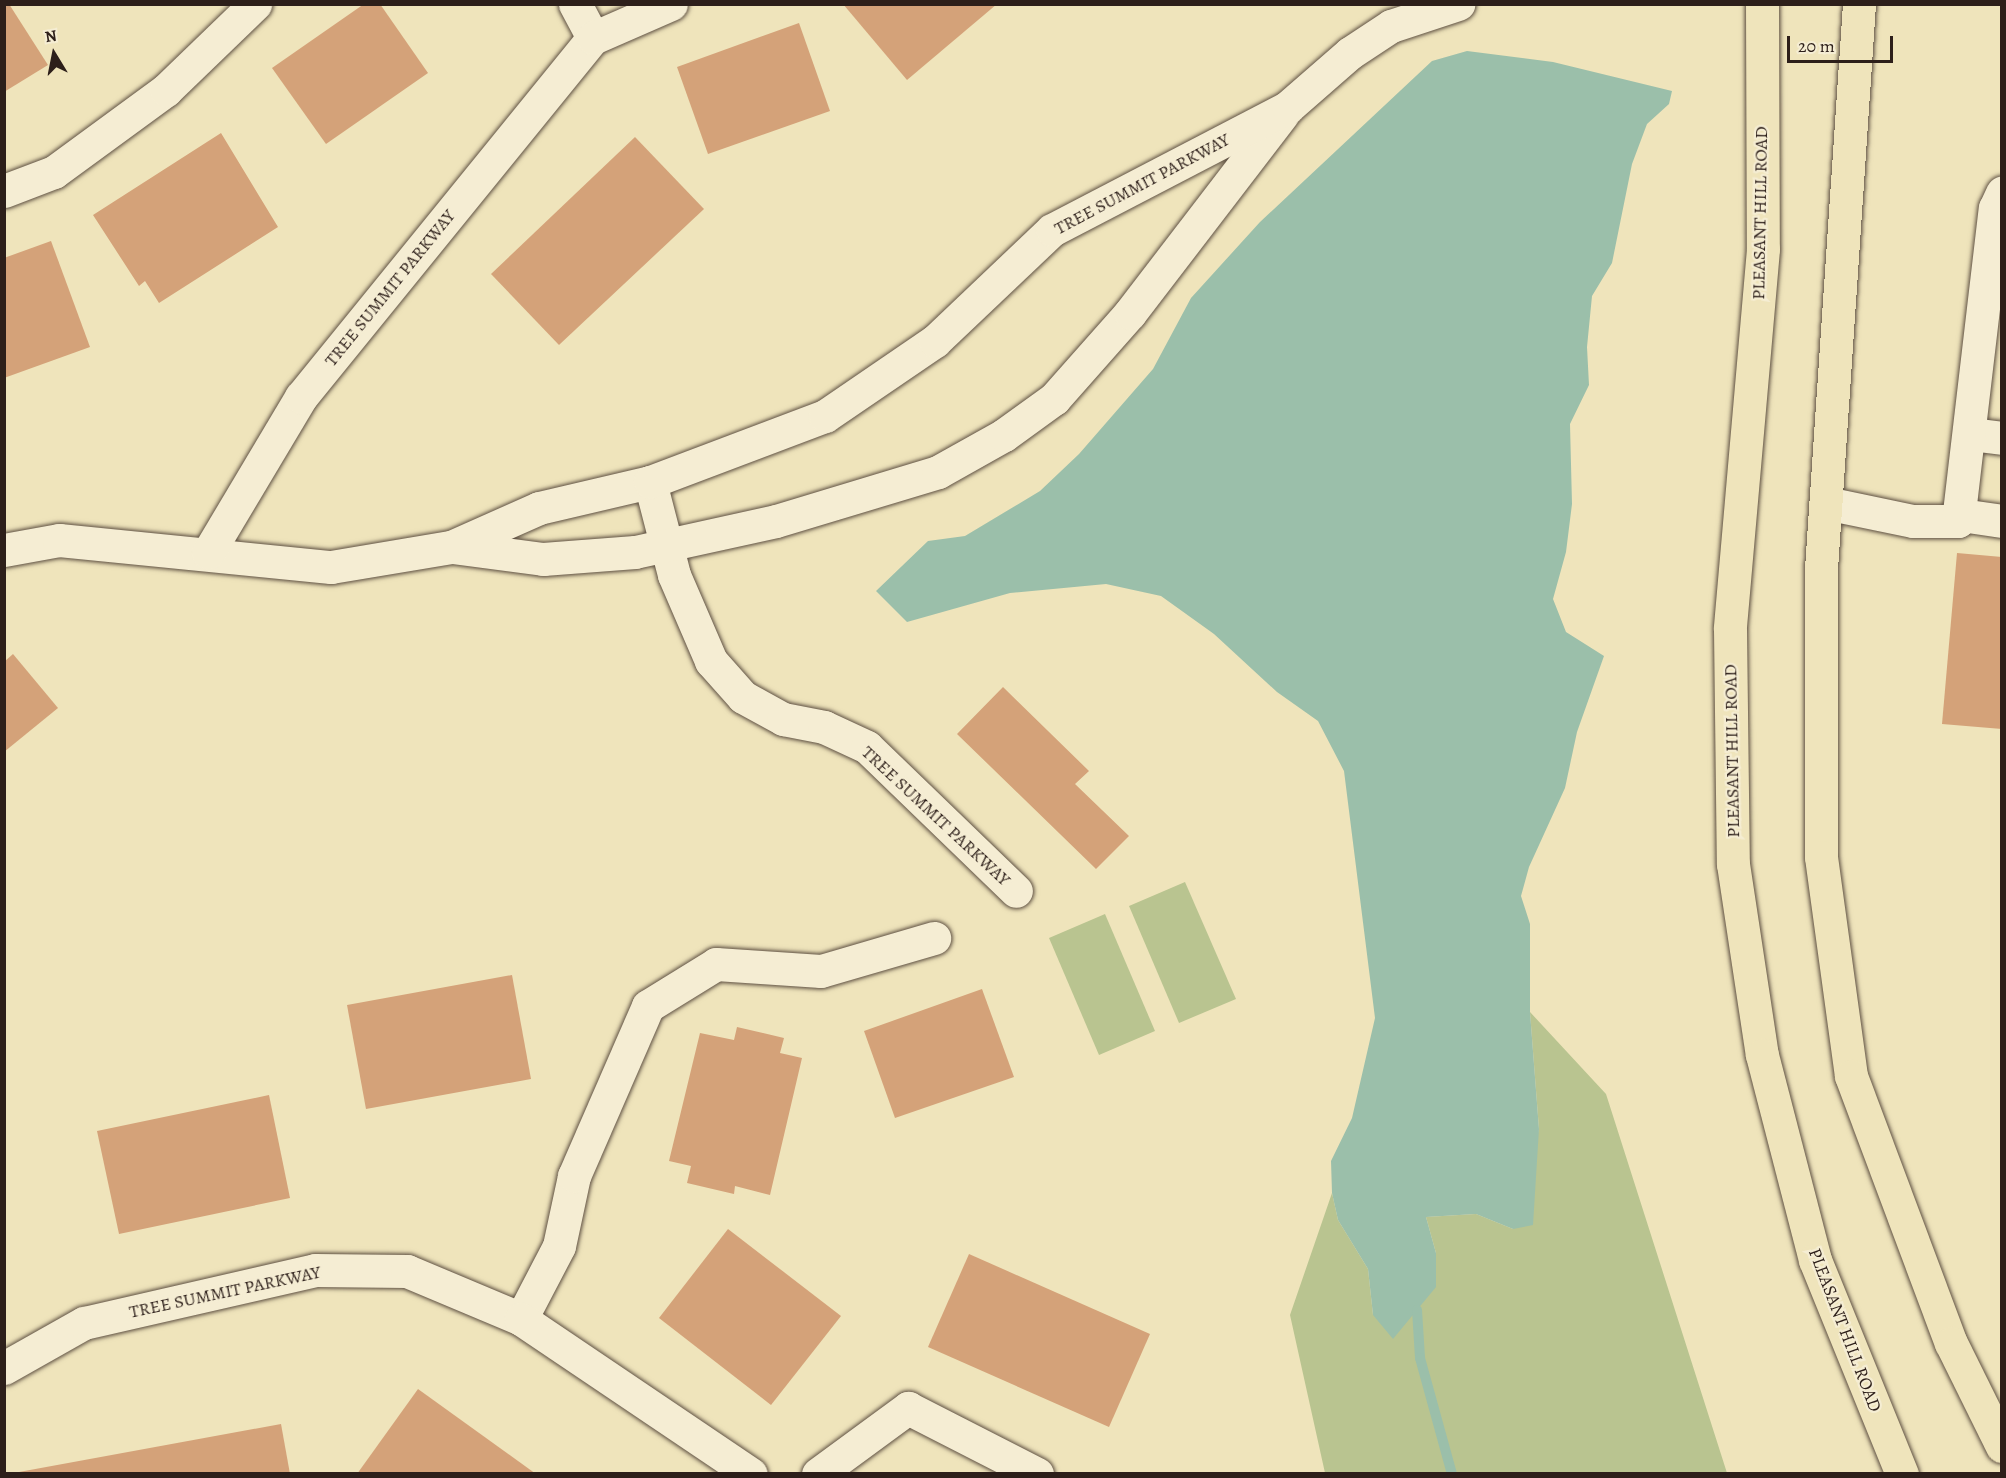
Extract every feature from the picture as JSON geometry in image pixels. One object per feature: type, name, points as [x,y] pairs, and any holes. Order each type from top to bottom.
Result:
[{"type":"highway","name":"PLEASANT HILL ROAD","points":[[1762,4],[1763,249],[1730,629],[1733,864],[1762,1055],[1815,1260],[1902,1473]]},
{"type":"highway","points":[[1859,4],[1821,588],[1821,857],[1851,1076],[1951,1343],[2001,1446]]},
{"type":"street","points":[[4,191],[54,172],[166,90],[255,4]]},
{"type":"street","points":[[575,4],[593,38]]},
{"type":"street","name":"TREE SUMMIT PARKWAY","points":[[208,553],[301,398],[593,38],[671,4]]},
{"type":"street","name":"TREE SUMMIT PARKWAY","points":[[4,550],[59,540],[331,567],[451,547],[539,508],[650,482],[825,416],[934,341],[1052,230],[1288,107],[1350,53],[1392,26],[1458,4]]},
{"type":"street","points":[[451,547],[543,558],[666,546],[776,520],[938,471],[1004,435],[1054,399],[1130,313],[1288,107]]},
{"type":"street","points":[[1961,515],[1995,208],[2001,193]]},
{"type":"street","points":[[1970,434],[2001,438]]},
{"type":"street","name":"TREE SUMMIT PARKWAY","points":[[650,482],[674,574],[711,661],[743,697],[783,719],[824,727],[867,747],[1017,891]]},
{"type":"street","points":[[1826,503],[1913,521],[1951,522],[1961,515],[2001,521]]},
{"type":"street","points":[[521,1319],[559,1246],[574,1176],[648,1006],[717,964],[821,971],[934,939]]},
{"type":"street","name":"TREE SUMMIT PARKWAY","points":[[4,1368],[84,1323],[315,1270],[407,1271],[521,1319],[751,1473]]},
{"type":"street","points":[[818,1473],[908,1408],[1037,1473]]},
{"type":"shaded area","points":[[1467,51],[1553,62],[1672,91],[1669,104],[1647,124],[1632,164],[1612,263],[1592,296],[1587,347],[1589,385],[1570,424],[1572,504],[1566,552],[1553,599],[1566,632],[1604,656],[1577,732],[1565,788],[1529,867],[1521,896],[1530,924],[1530,1012],[1539,1129],[1533,1225],[1513,1229],[1476,1214],[1426,1217],[1436,1253],[1436,1287],[1393,1339],[1373,1315],[1368,1269],[1338,1220],[1332,1193],[1331,1161],[1352,1118],[1375,1018],[1344,771],[1318,721],[1277,692],[1214,634],[1161,596],[1106,584],[1010,593],[907,622],[876,591],[928,541],[965,536],[1040,491],[1079,454],[1153,369],[1191,298],[1260,222],[1432,61]]},
{"type":"shaded area","points":[[1185,882],[1236,999],[1179,1023],[1129,906]]},
{"type":"shaded area","points":[[1105,914],[1155,1031],[1099,1055],[1049,938]]},
{"type":"shaded area","points":[[1530,1012],[1606,1094],[1727,1473],[1325,1473],[1290,1315],[1332,1193],[1338,1220],[1368,1269],[1373,1315],[1436,1253],[1426,1217],[1476,1214],[1513,1229],[1539,1129]]},
{"type":"building","points":[[4,4],[9,4],[48,65],[4,92]]},
{"type":"building","points":[[364,4],[380,4],[428,73],[326,144],[272,68]]},
{"type":"building","points":[[843,4],[997,4],[907,80]]},
{"type":"building","points":[[799,23],[830,111],[708,154],[677,67]]},
{"type":"building","points":[[221,133],[278,227],[159,303],[145,281],[139,286],[93,215]]},
{"type":"building","points":[[635,137],[704,209],[559,345],[491,274]]},
{"type":"building","points":[[51,241],[90,347],[4,378],[4,258]]},
{"type":"building","points":[[1957,553],[2002,557],[2002,729],[1942,724]]},
{"type":"building","points":[[13,654],[58,708],[4,752],[4,662]]},
{"type":"building","points":[[1003,687],[1089,771],[1075,784],[1129,836],[1096,869],[957,734]]},
{"type":"building","points":[[512,975],[531,1079],[366,1109],[347,1005]]},
{"type":"building","points":[[982,989],[1014,1077],[895,1118],[864,1031]]},
{"type":"building","points":[[737,1027],[784,1038],[780,1053],[802,1058],[770,1195],[735,1186],[734,1194],[687,1183],[691,1166],[669,1161],[700,1033],[734,1040]]},
{"type":"building","points":[[269,1095],[290,1198],[119,1234],[97,1131]]},
{"type":"building","points":[[728,1229],[841,1316],[771,1405],[659,1318]]},
{"type":"building","points":[[969,1254],[1150,1334],[1109,1427],[928,1347]]},
{"type":"building","points":[[418,1389],[536,1474],[357,1474]]},
{"type":"building","points":[[281,1424],[290,1474],[19,1474],[19,1472]]},
{"type":"waterway","points":[[1417,1310],[1420,1358],[1452,1474]]}]
